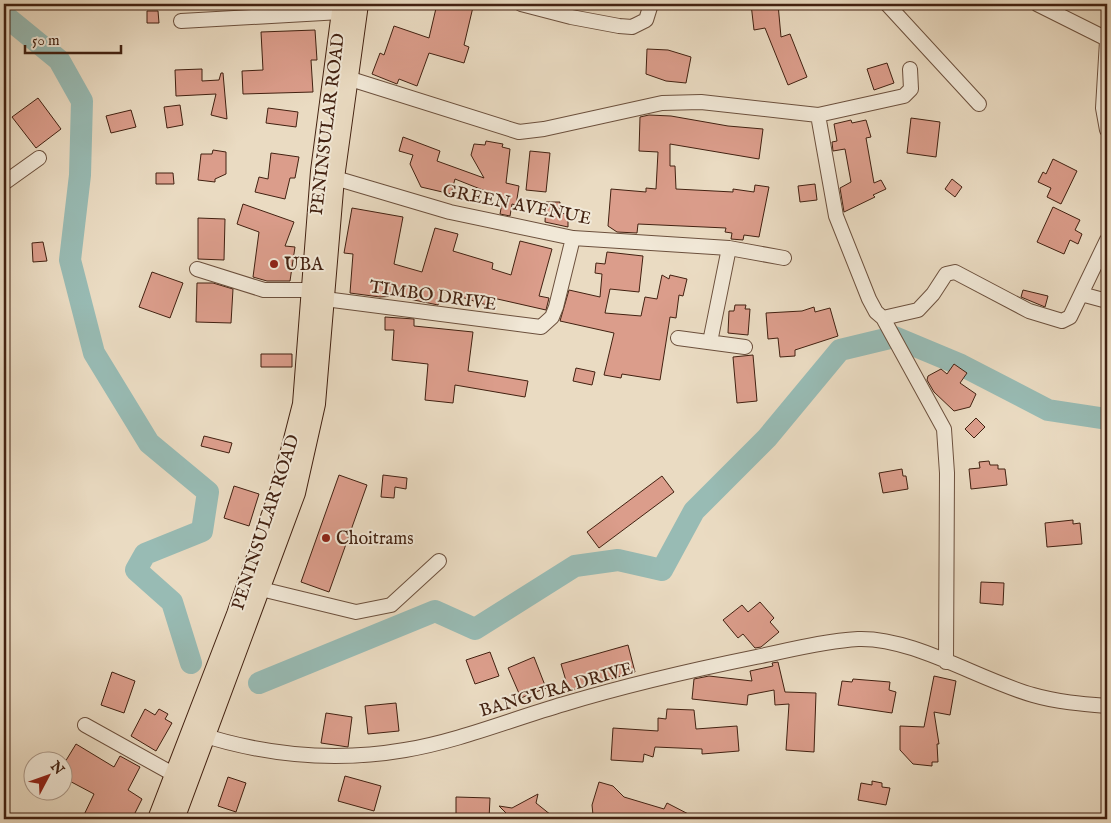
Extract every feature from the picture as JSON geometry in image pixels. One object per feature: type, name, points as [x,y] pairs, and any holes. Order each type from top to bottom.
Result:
[{"type":"main road","name":"PENINSULAR ROAD","points":[[157,819],[173,774],[197,734],[260,588],[296,493],[314,413],[320,171],[359,4]]},
{"type":"main road","name":"PENINSULAR ROAD","points":[[175,819],[197,734],[236,614],[281,486],[302,404],[335,178],[341,76],[341,8]]},
{"type":"street","points":[[521,4],[571,17],[632,28],[646,20],[651,4]]},
{"type":"street","points":[[887,4],[979,104]]},
{"type":"street","points":[[1037,4],[1107,40],[1103,108],[1107,130]]},
{"type":"street","points":[[181,21],[341,8]]},
{"type":"street","points":[[341,76],[519,132],[544,130],[662,102],[701,102],[818,115],[904,96],[911,89],[910,69]]},
{"type":"street","points":[[818,115],[836,216],[876,312],[886,323],[944,429],[947,473],[946,662]]},
{"type":"street","points":[[4,183],[40,158]]},
{"type":"street","name":"GREEN AVENUE","points":[[335,178],[450,212],[573,238],[729,248],[784,258]]},
{"type":"street","name":"TIMBO DRIVE","points":[[197,269],[264,290],[318,295],[535,328],[542,327],[552,317],[573,238]]},
{"type":"street","points":[[886,323],[918,310],[933,294],[946,274],[955,272],[1029,311],[1053,320],[1062,321],[1070,317],[1107,240]]},
{"type":"street","points":[[710,342],[729,248]]},
{"type":"street","points":[[1081,294],[1107,301]]},
{"type":"street","points":[[678,338],[745,347]]},
{"type":"street","points":[[260,588],[356,612],[372,610],[391,605],[439,561]]},
{"type":"street","name":"BANGURA DRIVE","points":[[197,734],[252,749],[307,755],[352,756],[388,752],[444,741],[566,703],[737,661],[834,641],[862,639],[900,645],[1033,695],[1069,702],[1107,706]]},
{"type":"street","points":[[85,725],[173,774]]},
{"type":"building","points":[[437,4],[459,4],[473,7],[464,45],[469,47],[464,63],[429,53],[417,86],[399,79],[397,84],[372,74],[380,53],[384,55],[394,26],[429,38]]},
{"type":"building","points":[[751,4],[778,4],[781,37],[790,34],[807,77],[788,85],[765,28],[754,30]]},
{"type":"building","points":[[147,11],[158,11],[159,23],[147,23]]},
{"type":"building","points":[[315,30],[317,60],[311,60],[313,92],[243,94],[242,71],[263,70],[261,32]]},
{"type":"building","points":[[647,49],[668,50],[691,57],[686,83],[666,81],[646,74]]},
{"type":"building","points":[[887,63],[894,83],[874,90],[867,69]]},
{"type":"building","points":[[202,69],[202,81],[219,80],[221,73],[223,73],[227,119],[211,115],[216,94],[176,96],[175,70]]},
{"type":"building","points":[[38,98],[61,129],[36,148],[12,117]]},
{"type":"building","points":[[180,105],[183,125],[167,128],[164,107]]},
{"type":"building","points":[[268,108],[298,112],[296,127],[266,123]]},
{"type":"building","points":[[131,110],[136,127],[111,133],[106,116]]},
{"type":"building","points":[[649,115],[671,116],[728,126],[763,129],[759,159],[670,144],[670,166],[675,166],[676,189],[733,192],[733,189],[754,192],[755,185],[769,187],[759,237],[744,235],[743,240],[731,239],[732,233],[725,232],[726,228],[638,224],[637,233],[617,232],[608,226],[611,189],[646,192],[646,188],[656,189],[658,152],[639,151],[640,117]]},
{"type":"building","points":[[911,118],[940,122],[936,157],[907,153]]},
{"type":"building","points":[[851,120],[852,123],[866,120],[871,137],[866,138],[874,183],[881,180],[886,189],[873,195],[875,197],[844,212],[840,188],[851,182],[845,149],[833,151],[832,142],[837,141],[834,124]]},
{"type":"building","points":[[403,137],[440,151],[437,161],[484,178],[471,155],[474,144],[485,145],[486,141],[503,144],[502,147],[510,149],[506,183],[519,186],[516,205],[512,204],[510,216],[500,214],[503,198],[455,179],[451,194],[421,187],[410,164],[413,155],[399,151]]},
{"type":"building","points":[[213,150],[226,152],[226,174],[215,179],[215,182],[198,180],[201,154],[212,154]]},
{"type":"building","points":[[530,151],[550,153],[546,192],[526,190]]},
{"type":"building","points":[[271,153],[299,157],[295,178],[290,178],[285,199],[255,192],[259,177],[268,179]]},
{"type":"building","points":[[1053,159],[1077,171],[1061,204],[1047,197],[1051,188],[1038,182],[1043,172],[1046,174]]},
{"type":"building","points":[[156,173],[173,173],[174,184],[156,184]]},
{"type":"building","points":[[952,179],[962,187],[955,197],[945,189]]},
{"type":"building","points":[[815,184],[817,200],[800,202],[798,186]]},
{"type":"building","points":[[546,202],[560,202],[559,213],[568,214],[568,227],[545,222]]},
{"type":"building","points":[[243,204],[294,222],[285,246],[295,247],[290,281],[267,281],[253,277],[259,232],[237,224]]},
{"type":"building","points":[[1053,207],[1080,220],[1075,230],[1082,234],[1078,244],[1070,240],[1064,254],[1037,242]]},
{"type":"building","points":[[352,208],[403,217],[394,264],[422,272],[435,228],[458,234],[453,251],[493,263],[492,269],[511,275],[520,241],[552,249],[539,296],[549,298],[546,310],[493,298],[490,306],[442,291],[438,305],[395,296],[380,297],[350,293],[353,254],[344,253]]},
{"type":"building","points":[[198,218],[225,219],[224,260],[198,259]]},
{"type":"building","points":[[43,242],[47,261],[33,262],[32,243]]},
{"type":"building","points":[[607,252],[643,256],[639,292],[610,289],[605,313],[641,316],[645,297],[657,299],[662,275],[669,279],[670,275],[687,279],[683,296],[679,295],[676,318],[670,317],[660,380],[622,374],[621,378],[604,375],[614,333],[560,321],[569,290],[600,297],[602,274],[595,273],[596,263],[605,264]]},
{"type":"building","points":[[152,272],[183,283],[170,318],[139,307]]},
{"type":"building","points":[[197,283],[213,283],[233,289],[231,323],[196,322]]},
{"type":"building","points":[[1023,290],[1048,296],[1045,307],[1021,297]]},
{"type":"building","points":[[735,305],[746,305],[745,309],[750,309],[748,335],[728,333],[729,311],[734,311]]},
{"type":"building","points":[[814,307],[815,312],[830,308],[838,336],[795,350],[795,356],[780,357],[778,338],[768,339],[766,313],[802,311]]},
{"type":"building","points":[[385,317],[414,319],[414,326],[473,332],[468,371],[528,381],[525,397],[455,385],[453,403],[425,400],[428,364],[392,360],[394,330],[385,330]]},
{"type":"building","points":[[261,354],[292,354],[292,367],[261,367]]},
{"type":"building","points":[[753,355],[757,401],[737,403],[733,357]]},
{"type":"building","points":[[954,364],[967,373],[960,383],[976,394],[970,407],[954,411],[934,392],[927,380],[928,376],[941,369],[947,374]]},
{"type":"building","points":[[576,368],[595,372],[592,385],[573,381]]},
{"type":"building","points":[[976,418],[985,427],[974,438],[965,429]]},
{"type":"building","points":[[204,436],[232,443],[229,453],[201,446]]},
{"type":"building","points":[[989,461],[990,465],[998,465],[998,469],[1005,469],[1007,485],[971,489],[969,469],[980,468],[979,462]]},
{"type":"building","points":[[902,469],[903,476],[906,476],[908,489],[883,493],[879,473]]},
{"type":"building","points":[[339,475],[367,485],[329,592],[301,582]]},
{"type":"building","points":[[383,475],[407,478],[406,489],[395,487],[394,498],[381,497]]},
{"type":"building","points":[[662,476],[674,492],[599,548],[587,532]]},
{"type":"building","points":[[234,486],[259,494],[249,526],[224,518]]},
{"type":"building","points":[[1073,520],[1073,524],[1080,523],[1082,544],[1047,547],[1045,523]]},
{"type":"building","points":[[981,582],[1004,583],[1003,605],[980,603]]},
{"type":"building","points":[[760,602],[774,618],[770,622],[779,632],[761,647],[755,648],[743,634],[738,638],[723,620],[742,605],[748,612]]},
{"type":"building","points":[[628,645],[635,672],[569,691],[561,664]]},
{"type":"building","points":[[490,652],[499,676],[475,684],[466,660]]},
{"type":"building","points":[[534,657],[546,688],[521,698],[508,668]]},
{"type":"building","points":[[778,662],[785,692],[816,693],[814,752],[786,750],[789,704],[775,705],[774,690],[748,695],[747,705],[692,699],[694,679],[709,676],[752,681],[750,671],[773,666],[772,663]]},
{"type":"building","points":[[112,672],[135,681],[124,713],[101,705]]},
{"type":"building","points":[[934,676],[956,681],[950,715],[934,712],[939,744],[937,744],[938,762],[932,762],[932,766],[913,764],[900,750],[900,726],[924,727]]},
{"type":"building","points":[[853,679],[890,682],[889,690],[896,692],[892,713],[838,705],[842,681],[852,682]]},
{"type":"building","points":[[396,703],[399,731],[368,734],[365,706]]},
{"type":"building","points":[[145,709],[155,715],[159,709],[168,714],[165,719],[172,723],[156,751],[131,736]]},
{"type":"building","points":[[667,709],[694,710],[696,729],[737,726],[739,751],[702,754],[702,749],[655,747],[653,757],[644,754],[643,762],[611,760],[613,728],[658,731],[658,718],[666,719]]},
{"type":"building","points":[[326,713],[352,717],[348,747],[321,743]]},
{"type":"building","points":[[76,744],[114,767],[120,756],[140,767],[128,790],[142,799],[132,819],[82,819],[94,794],[72,782],[72,751]]},
{"type":"building","points":[[345,776],[381,786],[374,811],[338,801]]},
{"type":"building","points":[[228,777],[246,783],[236,812],[218,806]]},
{"type":"building","points":[[872,781],[882,783],[882,787],[890,788],[886,805],[858,800],[861,783],[872,785]]},
{"type":"building","points":[[599,782],[613,786],[624,797],[664,809],[667,803],[698,819],[605,819],[593,815],[592,805]]},
{"type":"building","points":[[538,794],[536,803],[556,819],[512,819],[499,806],[512,808]]},
{"type":"building","points":[[456,797],[490,798],[489,819],[456,818]]},
{"type":"waterway","points":[[4,15],[59,60],[82,101],[80,175],[70,260],[94,353],[149,443],[208,492],[202,531],[145,554],[136,570],[172,602],[191,663]]},
{"type":"waterway","points":[[259,683],[435,611],[475,629],[575,566],[618,560],[662,570],[694,511],[767,438],[840,350],[894,337],[961,365],[1048,410],[1107,419]]},
{"type":"place","name":"UBA","points":[[274,264]]},
{"type":"place","name":"Choitrams","points":[[326,538]]}]
